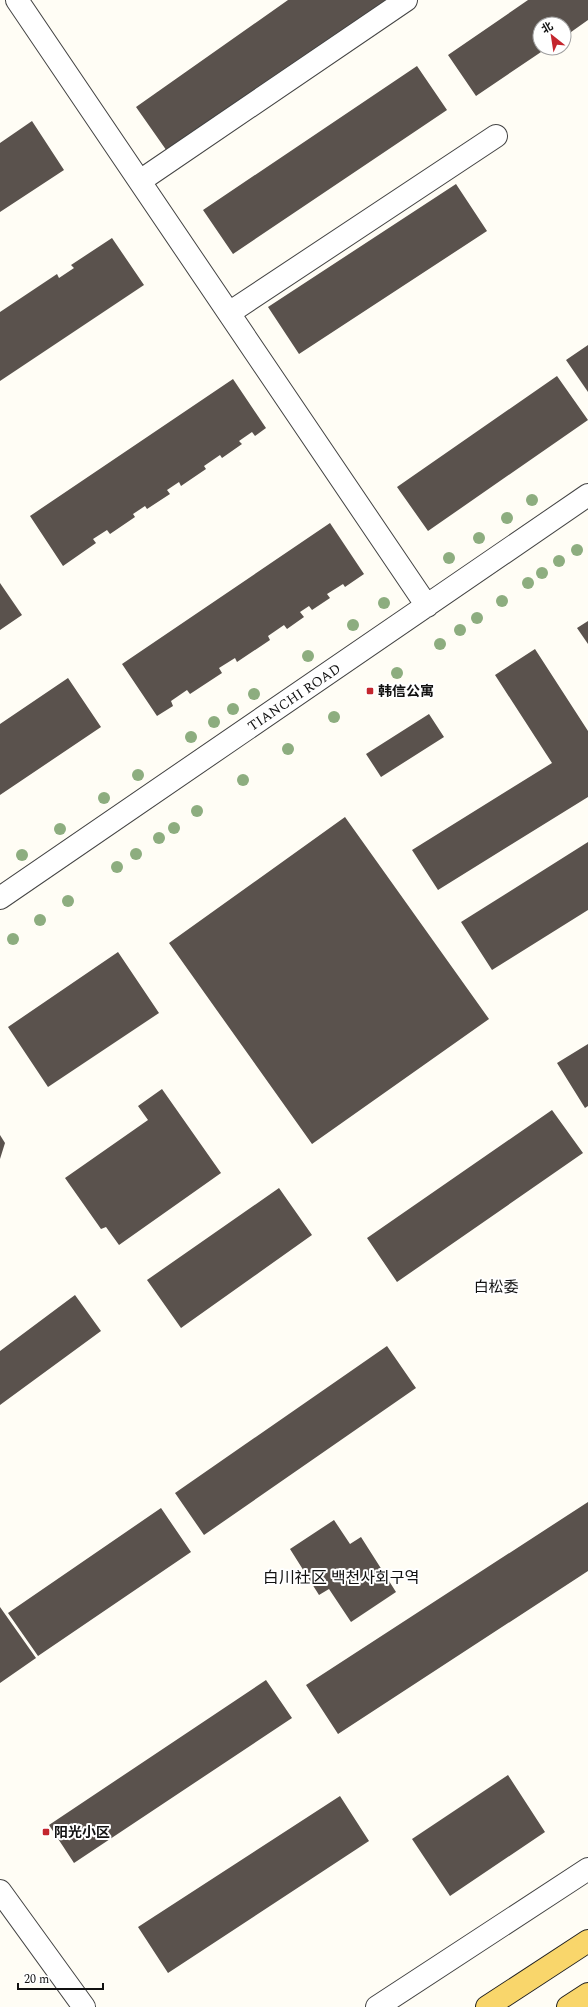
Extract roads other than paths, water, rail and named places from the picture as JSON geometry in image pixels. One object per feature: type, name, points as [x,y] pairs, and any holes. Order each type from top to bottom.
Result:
[{"type":"main road","points":[[487,2007],[588,1941]]},
{"type":"main road","points":[[568,2007],[588,1994]]},
{"type":"street","points":[[17,0],[427,606]]},
{"type":"street","points":[[140,181],[406,0]]},
{"type":"street","points":[[229,313],[496,136]]},
{"type":"street","name":"TIANCHI ROAD","points":[[0,898],[588,495]]},
{"type":"street","points":[[377,2007],[588,1869]]},
{"type":"street","points":[[0,1891],[84,2007]]},
{"type":"place","name":"韩信公寓","points":[[370,691]]},
{"type":"place","name":"阳光小区","points":[[46,1832]]},
{"type":"district","name":"白松委","points":[[496,1287]]},
{"type":"district","name":"白川社区 백천사회구역","points":[[341,1577]]}]
